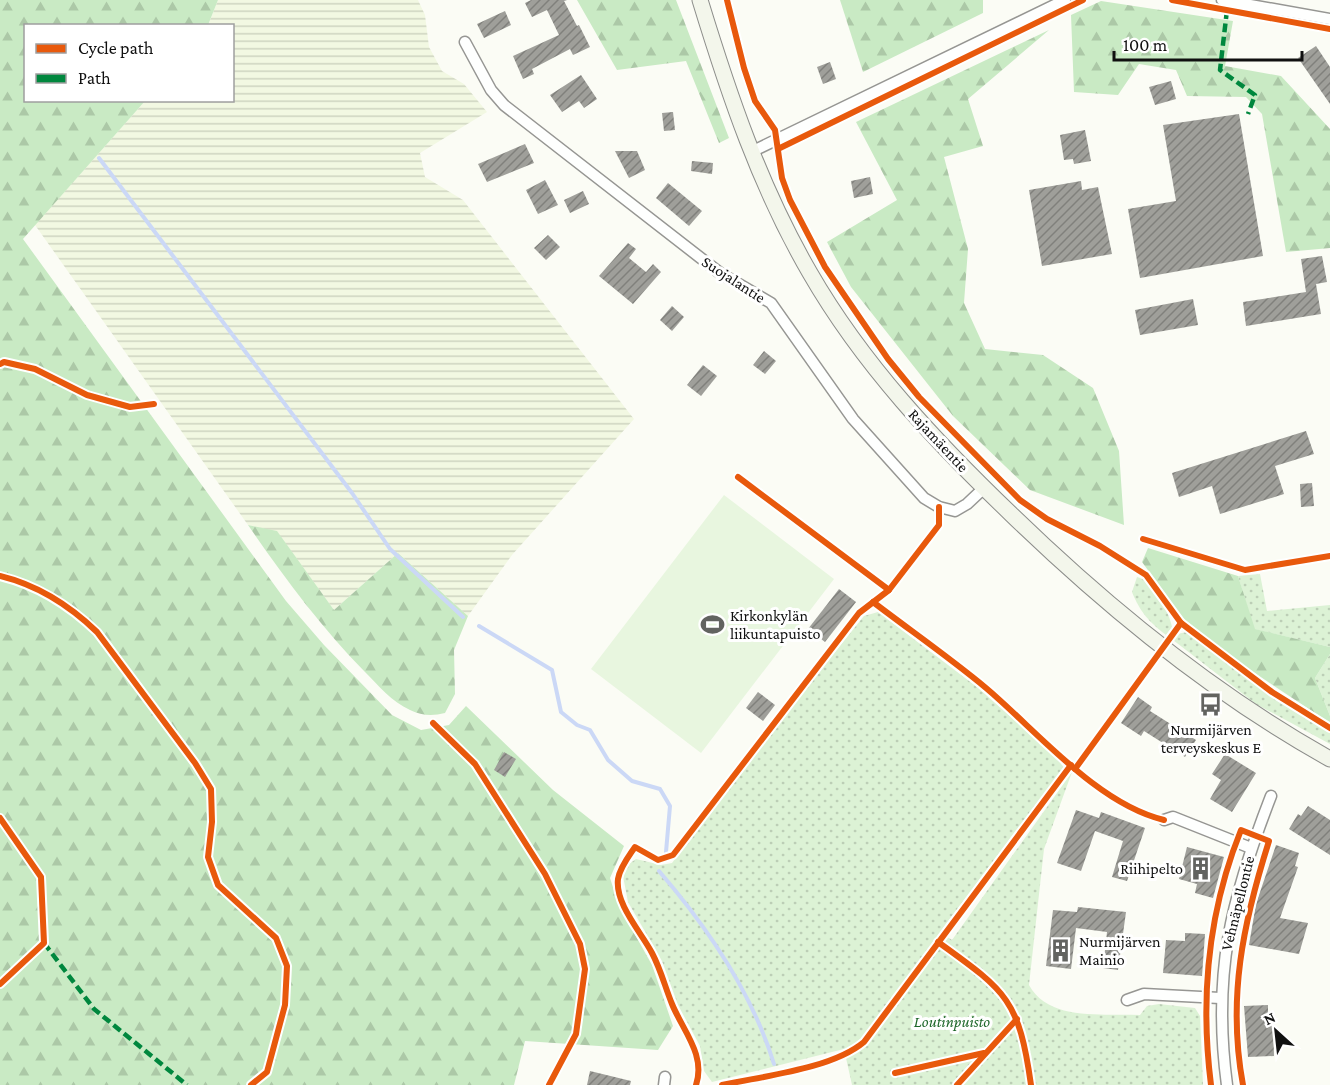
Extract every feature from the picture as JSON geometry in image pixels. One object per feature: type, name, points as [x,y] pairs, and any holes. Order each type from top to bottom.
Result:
[{"type":"main road","name":"Rajamäentie","points":[[700,0],[725,83],[777,212],[811,275],[858,348],[910,410],[984,488],[1056,557],[1162,647],[1275,729],[1330,759]]},
{"type":"street","points":[[751,152],[1065,0]]},
{"type":"street","points":[[1222,0],[1330,19]]},
{"type":"street","name":"Suojalantie","points":[[465,42],[491,90],[504,105],[720,273],[771,303],[853,419],[924,498],[939,507],[955,511],[967,504],[984,488]]},
{"type":"street","name":"Vehnäpellontie","points":[[1227,1085],[1220,998],[1230,920],[1251,848],[1271,796]]},
{"type":"street","points":[[1164,820],[1173,817],[1251,848]]},
{"type":"street","points":[[1127,1000],[1144,994],[1220,998]]},
{"type":"green space","points":[[0,0],[218,0],[208,24],[24,24],[24,102],[144,102],[23,239],[286,601],[324,645],[392,715],[421,730],[449,725],[466,706],[553,790],[624,846],[610,878],[619,906],[652,965],[673,1026],[658,1050],[525,1041],[514,1085],[0,1085]]},
{"type":"green space","points":[[218,0],[418,0],[425,15],[429,47],[442,71],[464,84],[487,112],[420,153],[425,177],[463,200],[634,419],[512,555],[468,616],[398,553],[334,610],[277,532],[248,525],[35,225],[144,102],[234,102],[234,24],[208,24]]},
{"type":"green space","points":[[577,0],[676,0],[729,138],[719,143],[686,61],[617,70]]},
{"type":"green space","points":[[840,0],[983,0],[983,13],[863,72]]},
{"type":"green space","points":[[1101,1],[1233,21],[1225,66],[1281,76],[1330,129],[1330,248],[1286,252],[1262,114],[1246,97],[1187,96],[1176,70],[1139,64],[1118,95],[1074,92],[1071,15]]},
{"type":"green space","points":[[1049,30],[968,99],[983,146],[944,157],[968,249],[964,303],[985,349],[1043,355],[1093,388],[1119,451],[1124,525],[1030,490],[953,416],[851,287],[827,242],[897,200],[856,122]]},
{"type":"green space","name":"Kirkonkylän liikuntapuisto","points":[[724,495],[834,579],[701,753],[591,669]]},
{"type":"green space","points":[[248,525],[277,531],[334,610],[398,553],[468,616],[454,650],[455,694],[445,713],[428,715],[414,712],[397,703],[386,693],[318,619]]},
{"type":"green space","points":[[1148,548],[1238,576],[1255,629],[1330,647],[1330,654],[1315,678],[1330,716],[1330,723],[1226,654],[1182,617],[1142,562]]},
{"type":"green space","points":[[1260,574],[1267,611],[1330,605],[1330,647],[1254,629],[1238,576]]},
{"type":"green space","points":[[1137,577],[1149,584],[1168,613],[1172,627],[1166,635],[1146,616],[1135,599],[1132,592]]},
{"type":"green space","name":"Loutinpuisto","points":[[878,612],[977,687],[1056,757],[1064,768],[940,932],[952,940],[1072,772],[1044,849],[1029,985],[1038,997],[1050,1005],[1078,1013],[1140,1015],[1147,1006],[1159,1004],[1195,1008],[1200,1016],[1203,1085],[852,1085],[844,1049],[712,1082],[704,1071],[700,1046],[678,1005],[662,961],[628,902],[623,876],[629,864],[636,859],[661,865],[672,863],[768,735],[864,616]]},
{"type":"green space","points":[[1187,632],[1257,685],[1330,733],[1330,744],[1256,704],[1173,640],[1177,634]]},
{"type":"green space","points":[[1330,654],[1330,716],[1315,678]]},
{"type":"building","points":[[531,0],[567,0],[564,1],[590,47],[573,55],[570,49],[532,69],[534,74],[523,79],[513,56],[559,35],[547,10],[532,17],[525,3]]},
{"type":"building","points":[[505,11],[511,25],[484,38],[477,24]]},
{"type":"building","points":[[1316,46],[1330,67],[1330,104],[1298,58]]},
{"type":"building","points":[[830,62],[836,79],[823,84],[817,67]]},
{"type":"building","points":[[581,75],[597,99],[584,108],[579,101],[562,112],[550,95]]},
{"type":"building","points":[[1171,81],[1176,99],[1155,105],[1149,87]]},
{"type":"building","points":[[673,112],[675,130],[664,131],[662,113]]},
{"type":"building","points":[[1239,114],[1263,256],[1140,278],[1128,209],[1176,201],[1163,125]]},
{"type":"building","points":[[1085,130],[1091,161],[1074,164],[1073,159],[1064,160],[1060,135]]},
{"type":"building","points":[[525,144],[534,163],[487,182],[478,164]]},
{"type":"building","points":[[615,151],[637,151],[645,170],[629,178]]},
{"type":"building","points":[[692,161],[713,163],[712,174],[691,171]]},
{"type":"building","points":[[870,177],[873,194],[854,198],[851,181]]},
{"type":"building","points":[[545,180],[558,205],[538,214],[526,190]]},
{"type":"building","points":[[1081,181],[1082,190],[1098,187],[1112,254],[1042,266],[1029,190]]},
{"type":"building","points":[[668,183],[702,211],[689,226],[656,198]]},
{"type":"building","points":[[583,191],[589,204],[570,213],[564,200]]},
{"type":"building","points":[[548,235],[560,247],[546,260],[534,248]]},
{"type":"building","points":[[628,243],[636,249],[629,258],[646,272],[653,264],[661,272],[633,304],[599,276]]},
{"type":"building","points":[[1322,256],[1327,282],[1316,284],[1321,314],[1246,326],[1243,302],[1306,292],[1301,259]]},
{"type":"building","points":[[1193,299],[1198,325],[1140,335],[1135,310]]},
{"type":"building","points":[[672,306],[684,317],[672,331],[660,320]]},
{"type":"building","points":[[764,351],[776,361],[765,374],[753,365]]},
{"type":"building","points":[[703,365],[717,376],[701,396],[687,385]]},
{"type":"building","points":[[1306,431],[1314,454],[1275,466],[1284,494],[1220,514],[1212,486],[1179,497],[1172,473]]},
{"type":"building","points":[[1312,483],[1314,506],[1301,507],[1300,484]]},
{"type":"building","points":[[839,589],[856,602],[825,642],[808,629]]},
{"type":"building","points":[[758,692],[775,705],[763,721],[746,708]]},
{"type":"building","points":[[1138,697],[1152,707],[1150,711],[1196,740],[1185,757],[1144,731],[1141,736],[1121,723]]},
{"type":"building","points":[[504,752],[516,759],[505,777],[494,770]]},
{"type":"building","points":[[1225,754],[1256,773],[1232,812],[1210,799],[1221,780],[1212,774]]},
{"type":"building","points":[[1308,806],[1330,820],[1330,855],[1289,829],[1298,814],[1301,816]]},
{"type":"building","points":[[1076,810],[1099,818],[1101,812],[1145,828],[1127,881],[1112,877],[1123,841],[1095,831],[1081,871],[1057,863]]},
{"type":"building","points":[[1276,845],[1299,853],[1295,866],[1298,867],[1280,918],[1308,923],[1299,954],[1249,945],[1256,904]]},
{"type":"building","name":"Riihipelto","points":[[1187,847],[1224,857],[1213,898],[1195,893],[1197,884],[1179,879]]},
{"type":"building","name":"Nurmijärven Mainio","points":[[1078,907],[1126,912],[1118,970],[1103,968],[1107,932],[1076,928],[1071,969],[1046,966],[1053,910],[1077,912]]},
{"type":"building","points":[[1185,933],[1205,934],[1202,976],[1163,973],[1166,940],[1185,941]]},
{"type":"building","points":[[1268,1005],[1268,1015],[1273,1015],[1274,1056],[1248,1057],[1244,1006]]},
{"type":"building","points":[[590,1071],[631,1081],[630,1085],[587,1085]]},
{"type":"waterway","points":[[99,158],[352,493],[390,549],[463,617]]},
{"type":"waterway","points":[[479,626],[552,670],[561,712],[577,725],[590,730],[608,760],[632,781],[660,789],[670,806],[666,852]]},
{"type":"waterway","points":[[659,871],[695,915],[727,962],[754,1011],[774,1064]]},
{"type":"marked path","points":[[1227,10],[1220,70],[1255,95],[1248,114]]},
{"type":"marked path","points":[[44,943],[94,1009],[187,1085]]},
{"type":"cycle path","points":[[727,0],[755,101],[775,130],[782,178],[790,200],[825,267],[888,359],[919,397],[1020,500],[1047,519],[1100,546],[1146,575],[1181,623],[1272,692],[1330,728]]},
{"type":"cycle path","points":[[780,148],[1083,0]]},
{"type":"cycle path","points":[[1172,0],[1330,29]]},
{"type":"cycle path","points":[[0,364],[4,362],[35,369],[87,395],[130,407],[154,404]]},
{"type":"cycle path","points":[[738,477],[889,590]]},
{"type":"cycle path","points":[[696,1085],[698,1074],[696,1053],[672,1004],[655,959],[620,898],[618,879],[621,870],[635,847],[658,860],[673,855],[859,613],[889,590],[939,525],[939,507]]},
{"type":"cycle path","points":[[1143,539],[1245,570],[1330,556]]},
{"type":"cycle path","points":[[0,576],[40,591],[76,614],[97,632],[195,763],[211,789],[212,822],[208,857],[218,885],[276,938],[287,966],[285,1005],[267,1072],[251,1085]]},
{"type":"cycle path","points":[[873,602],[986,688],[1092,783],[1115,799],[1164,820]]},
{"type":"cycle path","points":[[1075,769],[1181,623]]},
{"type":"cycle path","points":[[433,723],[475,764],[545,874],[580,944],[585,969],[576,1034],[549,1085]]},
{"type":"cycle path","points":[[722,1085],[816,1065],[834,1059],[864,1042],[1071,765]]},
{"type":"cycle path","points":[[0,818],[41,877],[44,943],[0,984]]},
{"type":"cycle path","points":[[1211,1085],[1206,1020],[1210,956],[1221,892],[1241,830],[1269,841],[1252,902],[1240,961],[1237,1022],[1238,1053],[1243,1085]]},
{"type":"cycle path","points":[[938,942],[980,973],[1006,1000],[1021,1033],[1031,1085]]},
{"type":"cycle path","points":[[957,1085],[1017,1019]]},
{"type":"cycle path","points":[[895,1073],[984,1053]]},
{"type":"place","name":"Kirkonkylän liikuntapuisto","points":[[712,624]]},
{"type":"place","name":"Nurmijärven terveyskeskus E","points":[[1211,704]]},
{"type":"place","name":"Riihipelto","points":[[1201,868]]},
{"type":"place","name":"Nurmijärven Mainio","points":[[1061,950]]}]
